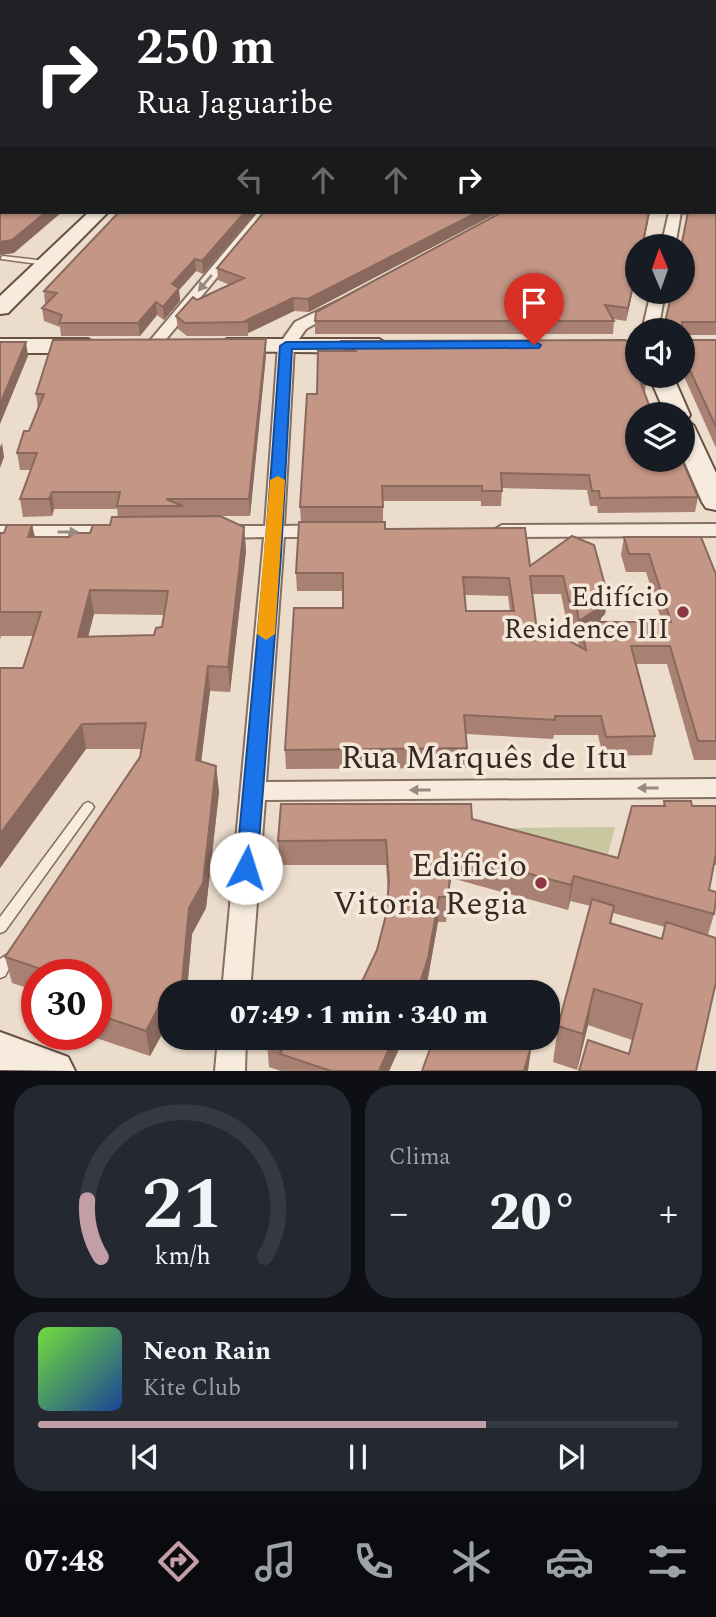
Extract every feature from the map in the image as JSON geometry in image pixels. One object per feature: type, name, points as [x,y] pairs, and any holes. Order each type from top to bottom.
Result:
[{"type":"street","points":[[0,308],[97,214]]},
{"type":"street","points":[[153,346],[263,214]]},
{"type":"street","points":[[671,234],[675,214]]},
{"type":"street","points":[[237,980],[274,532],[286,346],[291,335],[302,324],[349,299]]},
{"type":"street","points":[[209,346],[399,345]]},
{"type":"street","points":[[0,346],[181,346]]},
{"type":"street","points":[[695,455],[716,502]]},
{"type":"street","points":[[487,531],[716,530]]},
{"type":"street","points":[[199,532],[349,531]]},
{"type":"street","points":[[0,532],[133,532]]},
{"type":"street","name":"Rua Marquês de Itu","points":[[253,791],[716,788]]},
{"type":"street","points":[[230,1071],[231,1050]]},
{"type":"street","points":[[0,1051],[53,1071]]},
{"type":"lane","points":[[3,258],[47,263]]},
{"type":"lane","points":[[0,927],[88,807]]},
{"type":"green space","points":[[615,827],[601,880],[498,828]]},
{"type":"building","points":[[0,214],[44,214],[12,240],[0,242]]},
{"type":"building","points":[[117,214],[243,214],[202,261],[195,259],[172,284],[179,288],[163,307],[156,302],[138,323],[59,323],[62,315],[42,308],[57,293],[44,291]]},
{"type":"building","points":[[262,214],[474,214],[308,299],[293,298],[245,321],[248,322],[185,323],[176,316],[193,297],[197,300],[244,278],[217,268]]},
{"type":"building","points":[[498,214],[649,214],[645,234],[625,234],[625,304],[629,304],[628,308],[605,305],[614,321],[315,321],[316,312]]},
{"type":"building","points":[[688,214],[716,214],[716,322],[695,322],[695,318],[666,318],[669,304],[695,304],[695,234],[684,234]]},
{"type":"building","points":[[266,339],[249,499],[166,499],[183,506],[117,506],[120,492],[52,492],[49,499],[20,499],[37,453],[17,453],[24,431],[29,431],[44,394],[36,394],[53,340]]},
{"type":"building","points":[[625,340],[625,388],[643,388],[648,402],[625,402],[625,472],[687,472],[698,497],[600,498],[599,491],[592,491],[589,475],[501,473],[502,491],[482,491],[482,486],[382,486],[383,507],[300,507],[307,394],[317,394],[318,351],[355,351],[342,341]]},
{"type":"building","points":[[695,340],[716,340],[716,427],[695,381]]},
{"type":"building","points":[[0,342],[26,342],[0,404]]},
{"type":"building","points":[[220,516],[244,527],[228,667],[208,666],[196,760],[216,766],[203,883],[189,908],[182,980],[158,980],[158,1008],[146,1031],[112,1019],[112,959],[21,959],[21,962],[5,957],[140,757],[146,723],[82,724],[0,834],[0,668],[23,668],[41,612],[0,612],[0,533],[4,533],[7,525],[32,525],[28,537],[69,537],[70,533],[90,533],[93,525],[110,525],[112,517]],"holes":[[[90,590],[168,591],[162,627],[156,628],[154,635],[78,637]]]},
{"type":"building","points":[[299,522],[385,522],[385,529],[525,528],[530,566],[572,536],[594,545],[608,596],[599,603],[603,605],[579,621],[576,604],[569,601],[563,576],[530,576],[537,631],[551,631],[586,650],[580,622],[671,622],[649,554],[629,554],[624,537],[701,537],[716,572],[716,741],[698,741],[670,646],[631,646],[655,736],[606,737],[601,716],[555,716],[555,720],[464,715],[467,748],[285,750],[294,608],[343,608],[343,573],[296,573]],"holes":[[[463,577],[509,578],[514,611],[466,611]]]},
{"type":"building","points":[[664,801],[691,801],[692,806],[716,806],[716,853],[709,890],[716,892],[714,914],[574,876],[571,885],[452,853],[448,897],[439,897],[428,958],[421,980],[363,980],[377,950],[386,915],[389,881],[386,840],[278,841],[281,804],[471,804],[472,819],[618,858],[632,806],[665,806]]},
{"type":"building","points":[[592,899],[614,906],[610,923],[662,939],[666,922],[716,938],[716,982],[696,1071],[579,1071],[588,1040],[629,1054],[642,1004],[594,989],[583,1034],[560,1027]]},
{"type":"building","points":[[282,1050],[389,1050],[379,1071],[331,1071],[280,1054]]},
{"type":"building","points":[[430,1050],[530,1050],[524,1071],[422,1071]]},
{"type":"slow traffic","points":[[266,634],[278,480]]},
{"type":"place","name":"Edifício Residence III","points":[[683,612]]},
{"type":"place","name":"Edificio Vitoria Regia","points":[[541,883]]},
{"type":"route","points":[[246,868],[273,555],[286,346],[534,345]]}]
